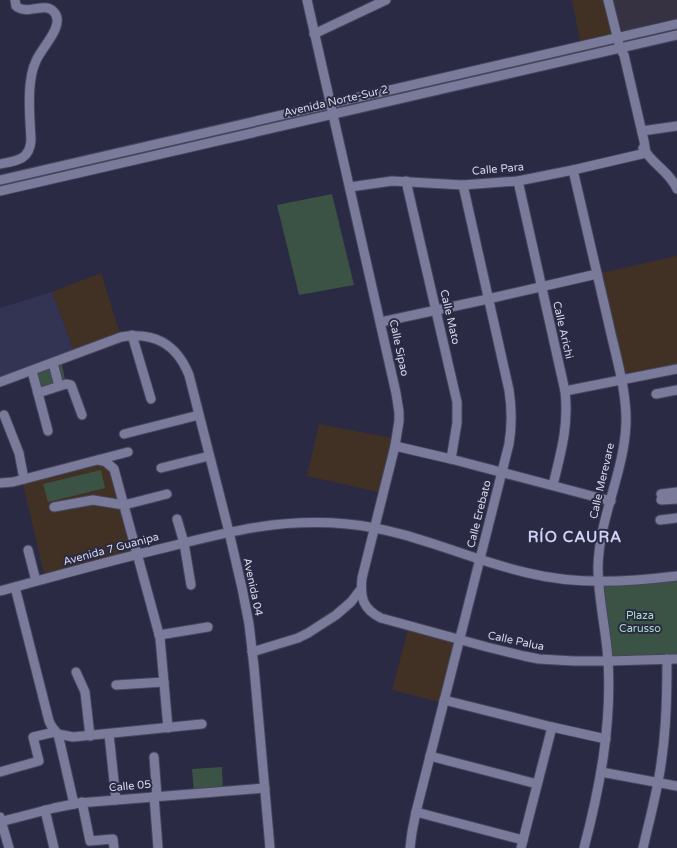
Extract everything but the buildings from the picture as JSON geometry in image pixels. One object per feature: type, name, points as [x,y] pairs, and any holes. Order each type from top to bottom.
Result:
[{"type":"street","points":[[0,164],[18,160],[25,156],[29,149],[31,140],[30,83],[32,71],[39,55],[55,31],[57,22],[56,15],[51,9],[45,8],[23,10],[16,6],[15,0]]},
{"type":"street","name":"Calle Sipao","points":[[307,0],[381,322],[399,412],[398,430],[364,567],[361,589],[362,598]]},
{"type":"street","points":[[314,34],[386,0]]},
{"type":"street","points":[[608,0],[620,48],[624,55],[646,152]]},
{"type":"street","name":"Avenida Norte-Sur 2","points":[[0,180],[677,24]]},
{"type":"street","name":"Avenida Norte-Sur 2","points":[[0,191],[677,35]]},
{"type":"street","points":[[620,48],[619,57],[639,140],[649,158],[674,177],[677,189]]},
{"type":"street","points":[[642,131],[677,126]]},
{"type":"street","name":"Calle Para","points":[[350,187],[376,182],[406,181],[463,184],[518,181],[573,170],[646,152]]},
{"type":"street","name":"Calle Merevare","points":[[573,170],[622,380],[626,424],[619,467],[599,552],[598,582],[608,661],[606,739],[602,772],[584,848]]},
{"type":"street","name":"Calle Mato","points":[[406,181],[457,402],[457,423],[451,459]]},
{"type":"street","name":"Calle Arichi","points":[[518,181],[565,391],[567,416],[566,430],[553,485]]},
{"type":"street","name":"Calle Erebato","points":[[410,848],[416,812],[512,430],[509,390],[463,184]]},
{"type":"street","points":[[381,322],[597,274]]},
{"type":"street","points":[[0,382],[109,341],[132,335],[151,399]]},
{"type":"street","name":"Avenida 04","points":[[132,335],[150,336],[166,344],[185,365],[189,375],[245,600],[252,652],[270,848]]},
{"type":"street","points":[[53,363],[63,385]]},
{"type":"street","points":[[565,391],[677,368]]},
{"type":"street","points":[[32,371],[48,431]]},
{"type":"street","points":[[38,393],[63,385],[72,387],[82,415]]},
{"type":"street","points":[[656,394],[677,390]]},
{"type":"street","points":[[4,415],[19,453],[24,479]]},
{"type":"street","points":[[124,434],[199,415]]},
{"type":"street","points":[[394,446],[451,459],[611,501]]},
{"type":"street","points":[[0,483],[13,482],[128,452]]},
{"type":"street","points":[[161,468],[209,456]]},
{"type":"street","points":[[98,460],[106,462],[114,469],[138,554],[159,635],[168,728]]},
{"type":"street","points":[[677,492],[661,497],[677,499]]},
{"type":"street","points":[[54,507],[93,500],[124,505],[167,494]]},
{"type":"street","points":[[660,520],[677,518]]},
{"type":"street","points":[[177,520],[184,543],[191,585]]},
{"type":"street","name":"Avenida 7 Guanipa","points":[[0,591],[138,554],[229,532],[259,526],[294,522],[374,527],[412,536],[480,559],[544,577],[598,582],[677,576]]},
{"type":"street","points":[[28,550],[36,581]]},
{"type":"street","points":[[15,587],[49,721],[57,733],[90,841],[113,839],[114,848]]},
{"type":"street","points":[[252,652],[298,638],[308,633],[336,615],[351,602],[361,589]]},
{"type":"street","name":"Calle Palua","points":[[362,598],[366,607],[372,614],[382,618],[459,640],[532,658],[567,661],[672,659]]},
{"type":"street","points":[[159,635],[208,627]]},
{"type":"street","points":[[643,848],[658,783],[666,725],[672,659]]},
{"type":"street","points":[[76,672],[86,692],[90,736]]},
{"type":"street","points":[[116,685],[164,682]]},
{"type":"street","points":[[444,700],[606,739]]},
{"type":"street","points":[[0,772],[40,761],[33,737],[57,733],[68,737],[90,736],[202,724]]},
{"type":"street","points":[[416,812],[522,844],[552,727]]},
{"type":"street","points":[[109,734],[116,800]]},
{"type":"street","points":[[430,756],[537,784]]},
{"type":"street","points":[[154,758],[158,848]]},
{"type":"street","points":[[602,772],[677,786]]},
{"type":"street","name":"Calle 05","points":[[0,821],[78,803],[265,788]]},
{"type":"street","points":[[45,810],[54,848]]},
{"type":"street","points":[[0,821],[9,848]]},
{"type":"shaded area","points":[[572,0],[608,0],[617,37],[581,46]]},
{"type":"shaded area","points":[[608,0],[677,0],[677,24],[617,37]]},
{"type":"shaded area","points":[[677,256],[677,369],[622,380],[597,274]]},
{"type":"shaded area","points":[[101,273],[121,337],[75,354],[52,292]]},
{"type":"shaded area","points":[[52,292],[75,354],[0,381],[0,308]]},
{"type":"shaded area","points":[[319,424],[396,439],[383,493],[307,476]]},
{"type":"shaded area","points":[[98,460],[109,464],[137,554],[45,578],[22,479]]},
{"type":"shaded area","points":[[409,626],[459,640],[443,703],[392,690]]},
{"type":"green space","points":[[617,37],[620,48],[0,191],[0,180]]},
{"type":"green space","points":[[332,194],[354,285],[299,295],[277,205]]},
{"type":"green space","points":[[61,360],[66,384],[38,393],[32,371]]},
{"type":"green space","points":[[101,470],[105,488],[48,502],[43,484]]},
{"type":"green space","name":"Plaza Carusso","points":[[677,576],[677,659],[608,661],[598,582]]},
{"type":"green space","points":[[222,767],[223,791],[194,793],[192,769]]},
{"type":"district","name":"RÍO CAURA","points":[[575,537]]}]
